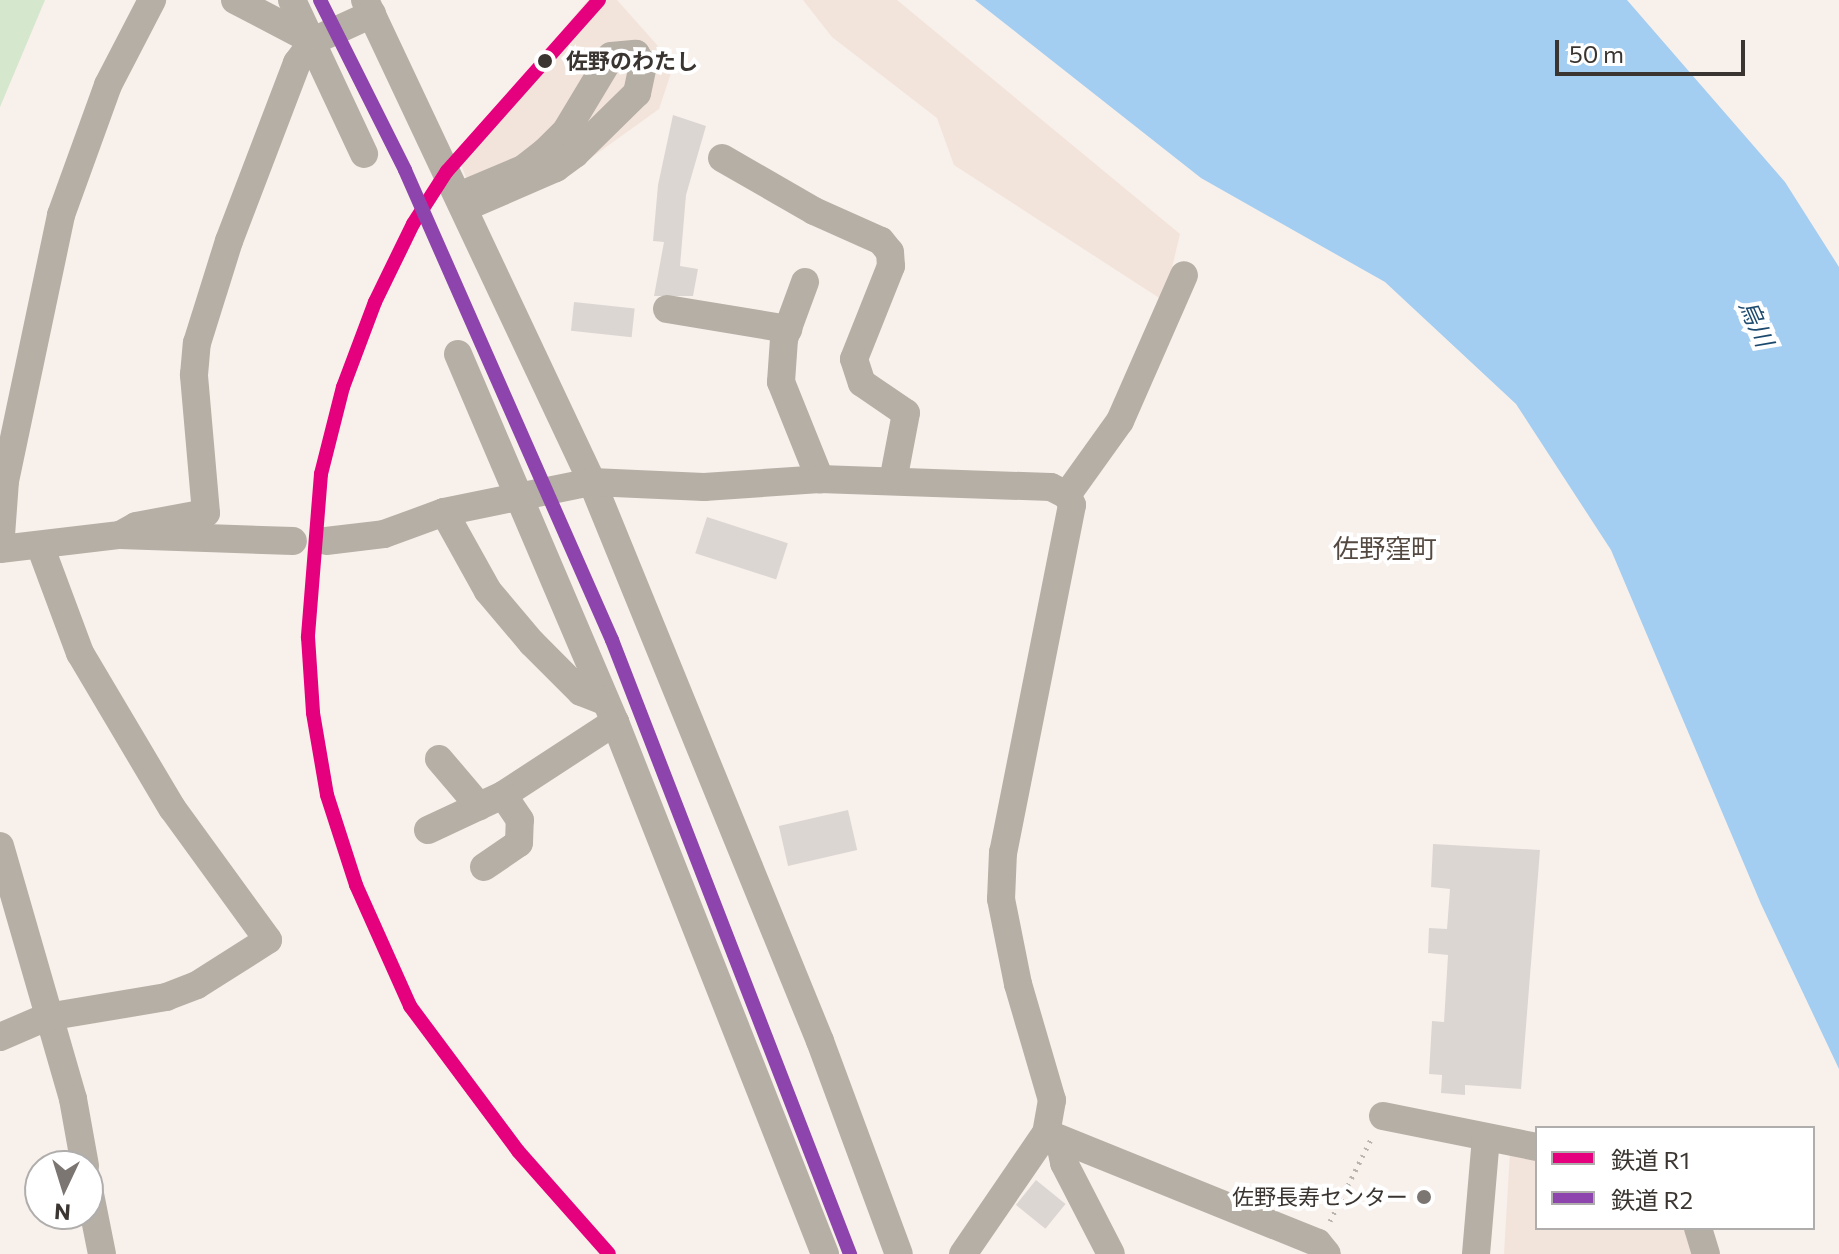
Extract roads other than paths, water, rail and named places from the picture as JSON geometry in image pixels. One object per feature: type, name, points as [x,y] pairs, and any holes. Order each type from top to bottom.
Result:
[{"type":"street","points":[[152,0],[108,85],[58,227],[5,481],[0,549],[41,548],[120,535],[293,541]]},
{"type":"street","points":[[235,0],[313,41]]},
{"type":"street","points":[[292,0],[364,154]]},
{"type":"street","points":[[120,535],[136,526],[206,513],[194,396],[197,343],[276,109],[297,63],[313,41],[369,7],[592,482],[820,1041],[899,1254]]},
{"type":"street","points":[[636,54],[643,65],[637,93],[575,154],[556,168],[462,201],[523,169],[545,152],[566,131],[611,56],[636,54]]},
{"type":"street","points":[[722,158],[814,211],[881,241],[890,252],[891,266],[854,359],[862,383],[906,413],[893,481]]},
{"type":"street","points":[[1067,495],[1127,409],[1184,275]]},
{"type":"street","points":[[805,282],[788,329],[781,382],[820,479]]},
{"type":"street","points":[[667,309],[788,329]]},
{"type":"street","points":[[458,354],[610,711],[825,1254]]},
{"type":"street","points":[[326,541],[361,539],[444,512],[592,482],[704,487],[820,479],[1051,487],[1067,495],[1072,505],[1003,852],[1001,899],[1052,1100],[1052,1136],[1111,1254]]},
{"type":"street","points":[[444,512],[488,591],[532,643],[581,692],[610,711]]},
{"type":"street","points":[[0,1037],[47,1017],[166,997],[197,985],[268,940],[172,808],[80,653],[41,548]]},
{"type":"street","points":[[428,830],[491,800],[610,711]]},
{"type":"street","points":[[439,759],[520,820],[522,834],[512,851],[484,867]]},
{"type":"street","points":[[0,846],[73,1099],[82,1150]]},
{"type":"street","points":[[1383,1116],[1535,1147]]},
{"type":"street","points":[[1052,1136],[1322,1249]]},
{"type":"street","points":[[963,1254],[1052,1136]]},
{"type":"street","points":[[1476,1254],[1486,1137]]},
{"type":"street","points":[[97,1230],[102,1254]]},
{"type":"street","points":[[1699,1230],[1706,1254]]},
{"type":"water","name":"烏川","points":[[975,0],[1627,0],[1785,182],[1839,267],[1839,1069],[1761,904],[1611,550],[1516,404],[1385,282],[1201,178]]},
{"type":"railway","points":[[599,0],[447,171],[413,224],[375,302],[343,387],[321,474],[308,637],[313,713],[327,795],[356,885],[410,1006],[518,1151],[609,1254]]},
{"type":"rail line","name":"R2","points":[[320,0],[405,170],[612,640],[850,1254]]},
{"type":"rail line","name":"R1","points":[[599,0],[447,171],[413,224],[375,302],[343,387],[321,474],[308,637],[313,713],[327,795],[356,885],[410,1006],[518,1151],[609,1254]]},
{"type":"place","name":"佐野のわたし","points":[[545,61]]},
{"type":"place","name":"佐野長寿センター","points":[[1424,1197]]},
{"type":"district","name":"佐野窪町","points":[[1385,548]]}]
